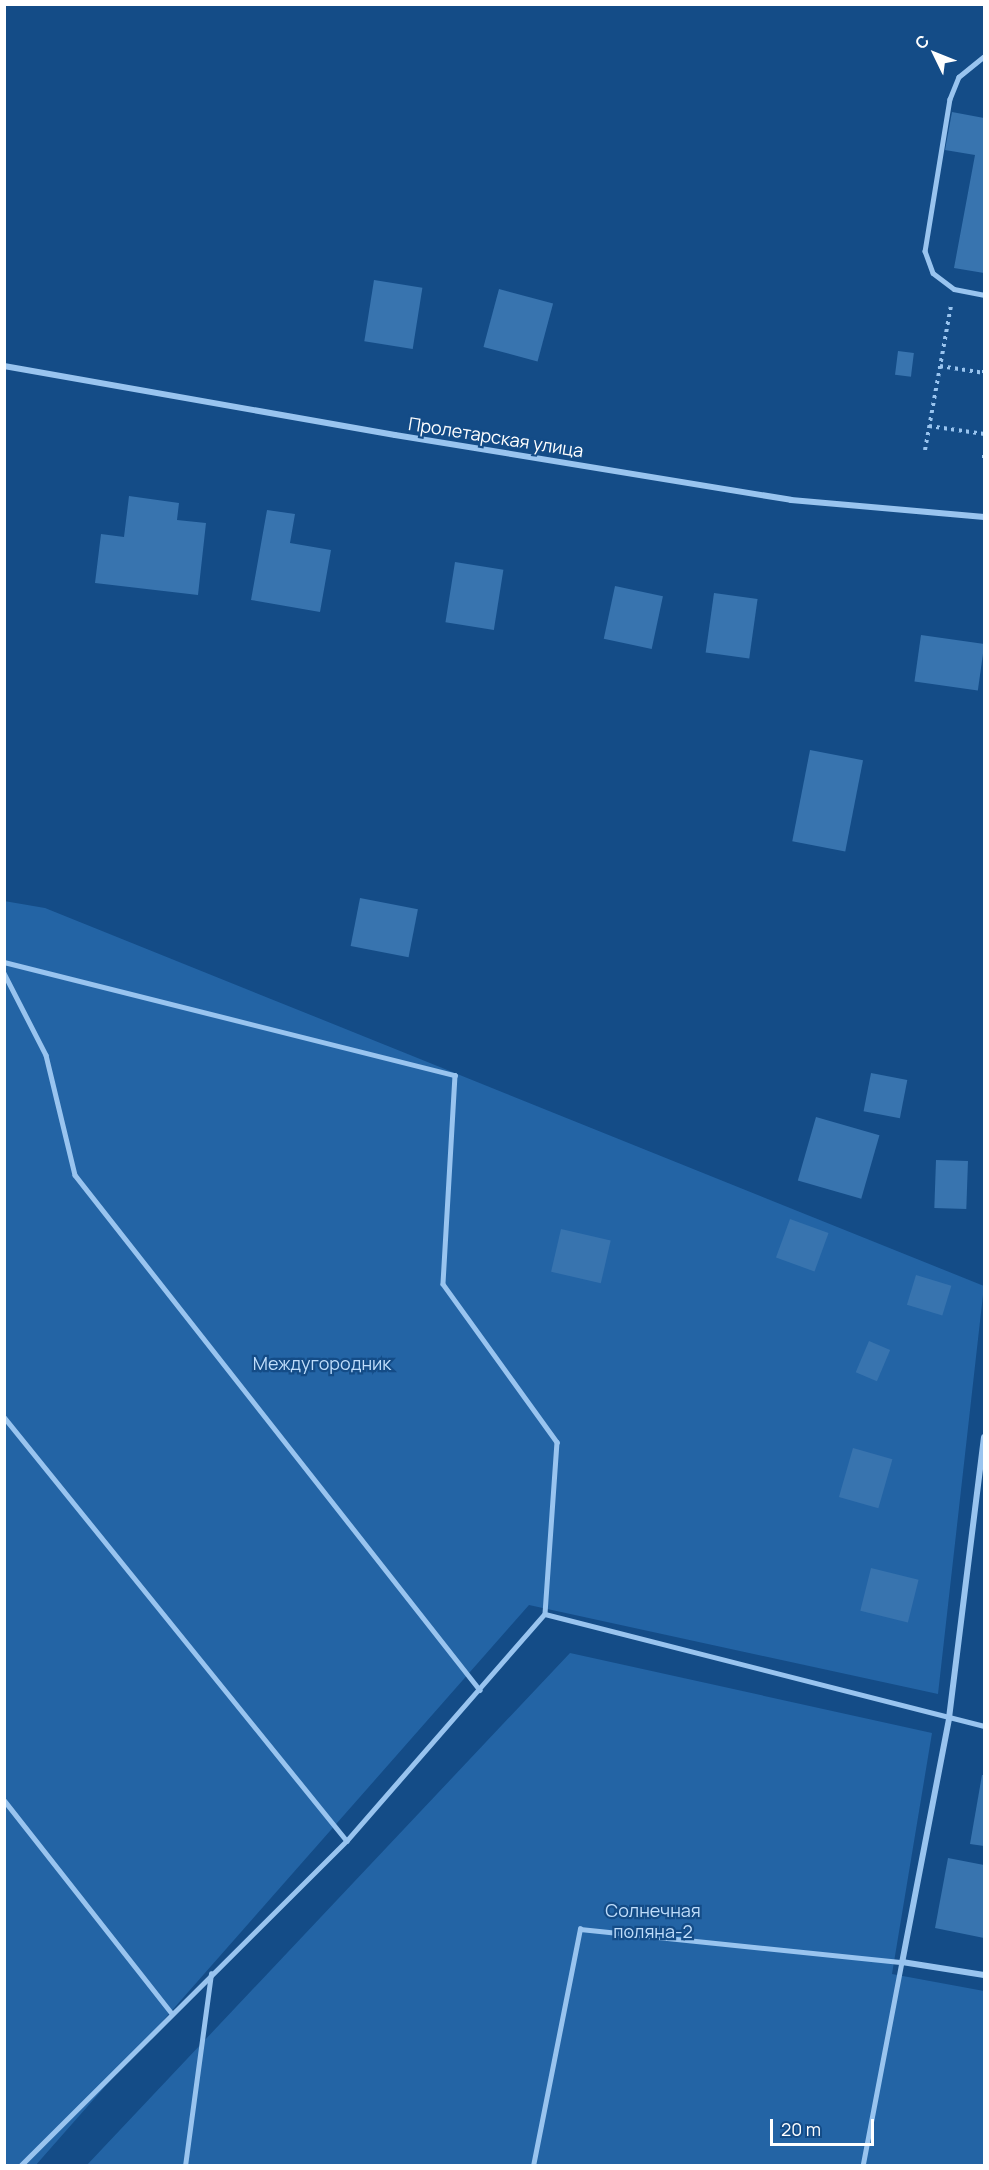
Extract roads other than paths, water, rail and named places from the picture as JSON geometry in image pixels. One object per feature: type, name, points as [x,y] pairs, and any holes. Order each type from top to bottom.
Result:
[{"type":"street","name":"Пролетарская улица","points":[[4,366],[384,434],[791,500],[984,517]]},
{"type":"street","points":[[984,1437],[949,1719],[902,1962],[984,1975]]},
{"type":"lane","points":[[984,57],[959,77],[950,99],[925,251],[933,273],[954,289],[984,295]]},
{"type":"lane","points":[[4,962],[455,1075],[443,1284],[557,1442],[545,1614],[346,1841],[171,2012],[21,2166]]},
{"type":"lane","points":[[4,973],[46,1055],[75,1175],[480,1690]]},
{"type":"lane","points":[[4,1417],[346,1841]]},
{"type":"lane","points":[[545,1614],[949,1719],[984,1726]]},
{"type":"lane","points":[[4,1800],[171,2012]]},
{"type":"lane","points":[[533,2166],[580,1929],[902,1962],[863,2166]]},
{"type":"lane","points":[[185,2166],[211,1974]]},
{"type":"park label","name":"Междугородник","points":[[322,1363]]},
{"type":"park label","name":"Солнечная поляна-2","points":[[653,1921]]}]
